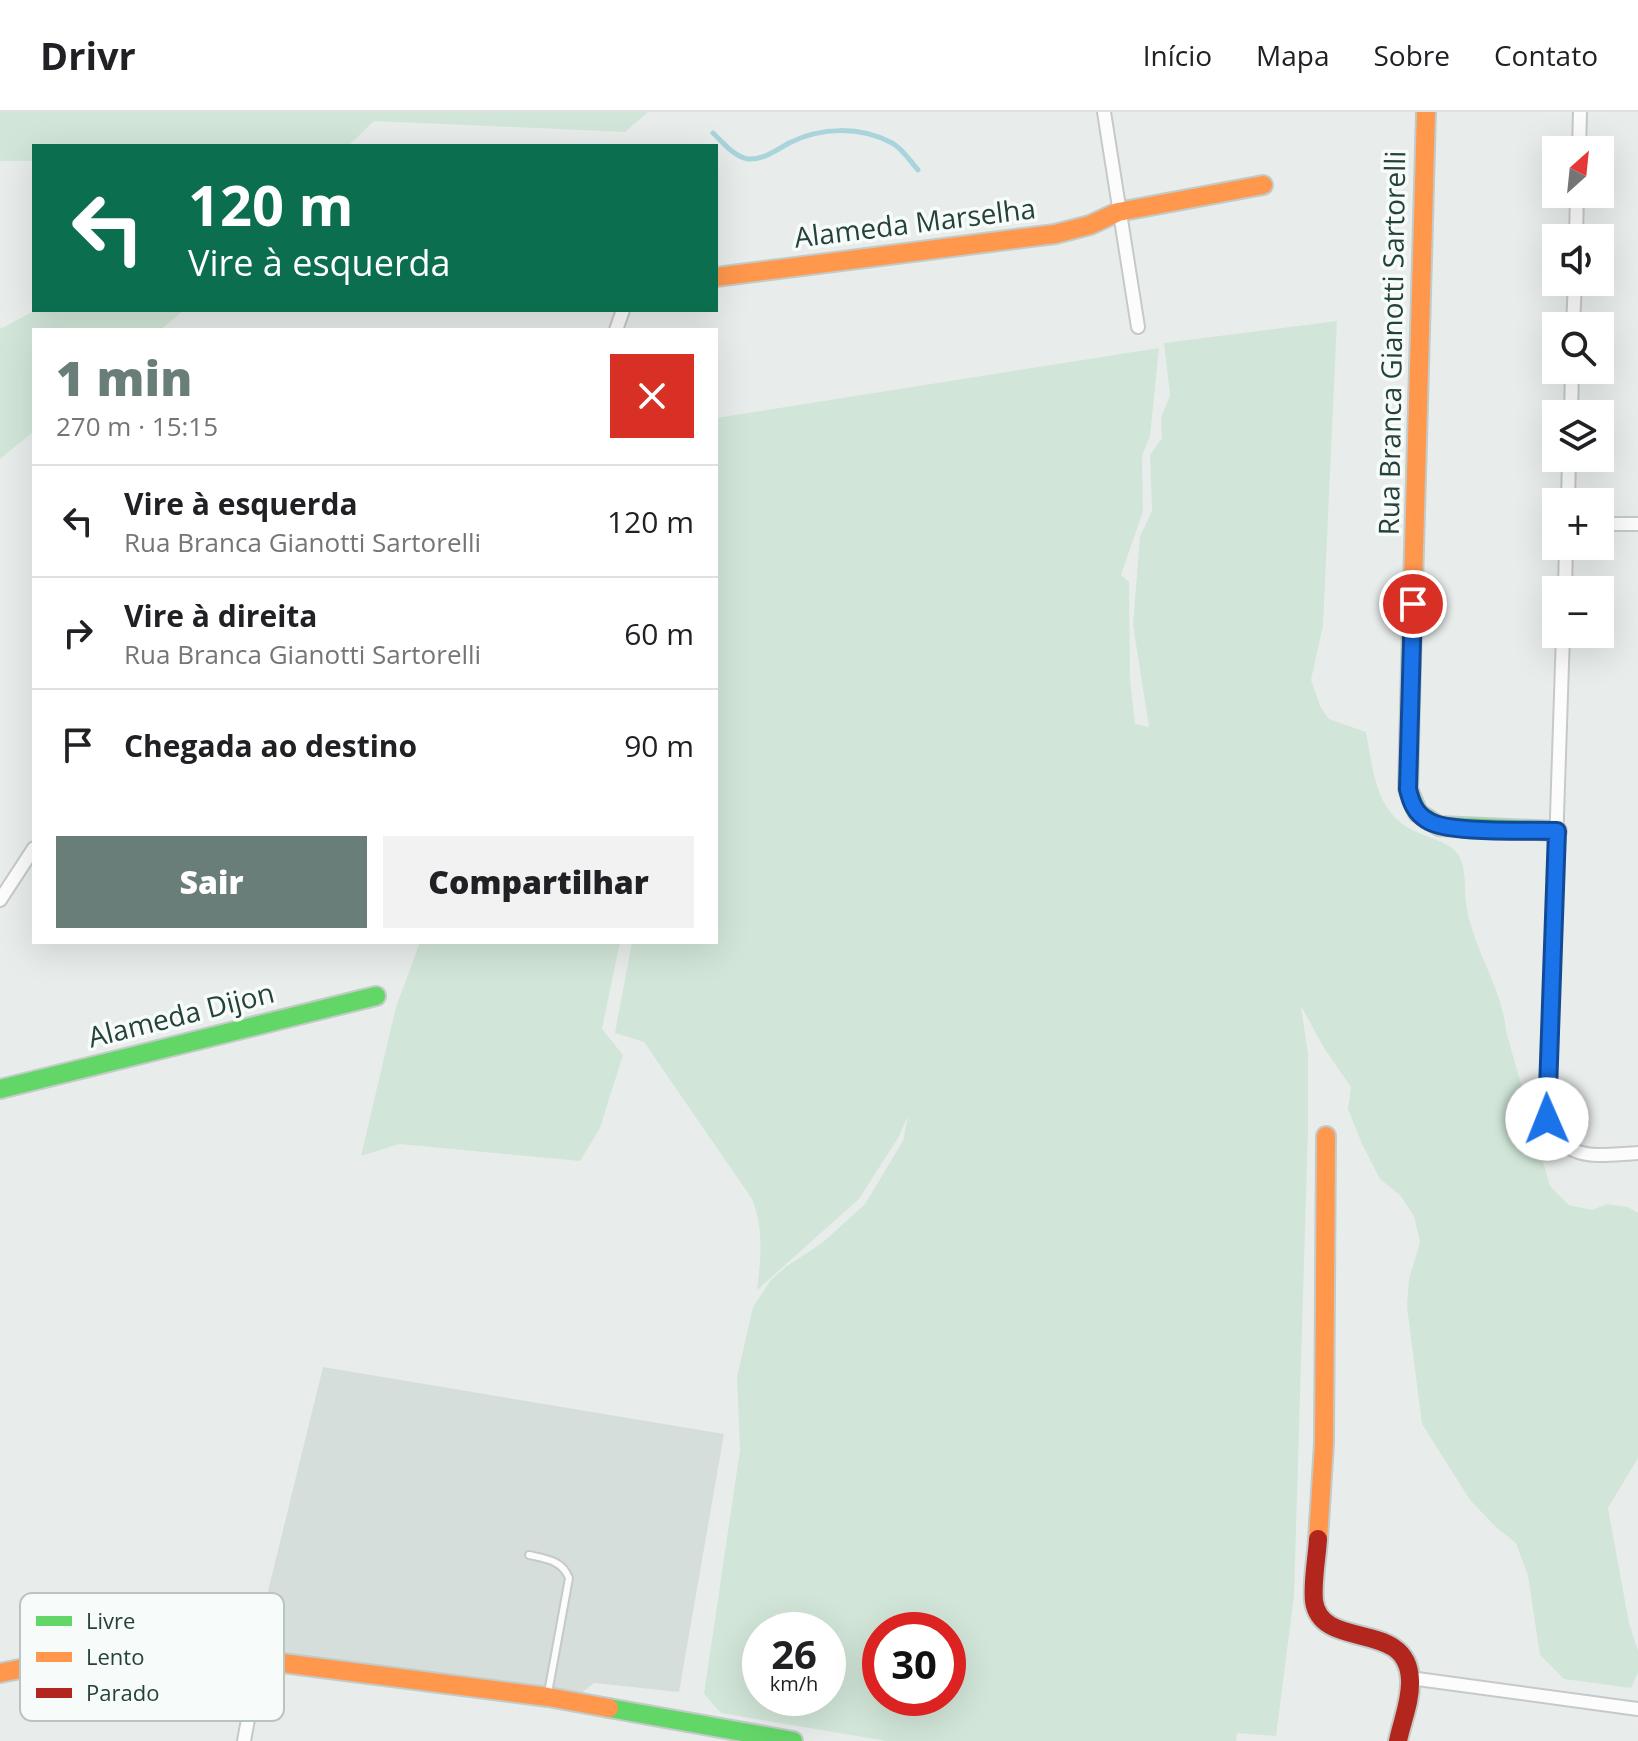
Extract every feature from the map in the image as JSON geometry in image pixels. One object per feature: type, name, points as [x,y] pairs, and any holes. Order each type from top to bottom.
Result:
[{"type":"street","points":[[1104,112],[1138,327]]},
{"type":"street","name":"Rua Branca Gianotti Sartorelli","points":[[1426,112],[1408,789],[1418,813],[1439,826],[1557,831]]},
{"type":"street","points":[[1579,136],[1580,112]]},
{"type":"street","name":"Alameda Marselha","points":[[718,277],[1055,234],[1090,225],[1118,212],[1263,185]]},
{"type":"street","points":[[1614,524],[1638,524]]},
{"type":"street","points":[[1563,648],[1547,1119],[1552,1133],[1576,1152],[1591,1156],[1638,1153]]},
{"type":"street","points":[[0,900],[32,851]]},
{"type":"street","name":"Alameda Dijon","points":[[0,1089],[376,996]]},
{"type":"street","points":[[1326,1136],[1324,1443],[1314,1602],[1319,1614],[1338,1629],[1384,1640],[1406,1662],[1410,1678],[1398,1741]]},
{"type":"street","points":[[284,1663],[548,1697],[793,1741]]},
{"type":"street","points":[[0,1673],[20,1669]]},
{"type":"street","points":[[1410,1678],[1638,1709]]},
{"type":"street","points":[[244,1741],[248,1721]]},
{"type":"lane","points":[[529,1555],[555,1561],[565,1569],[569,1578],[548,1697]]},
{"type":"shaded area","points":[[323,1367],[724,1434],[679,1692],[594,1683],[579,1695],[284,1656],[284,1593],[267,1593]]},
{"type":"green space","points":[[0,112],[648,112],[625,132],[374,121],[350,144],[32,144],[32,161],[0,161]]},
{"type":"green space","points":[[32,312],[182,312],[162,328],[32,328],[32,433],[0,459],[0,329]]},
{"type":"green space","points":[[1337,321],[1323,626],[1311,680],[1321,708],[1329,719],[1366,732],[1379,792],[1394,816],[1406,826],[1451,847],[1461,860],[1469,919],[1499,998],[1550,1186],[1569,1205],[1592,1210],[1607,1204],[1628,1207],[1638,1213],[1638,1458],[1608,1508],[1629,1623],[1638,1651],[1638,1673],[1631,1688],[1564,1679],[1540,1655],[1528,1576],[1516,1543],[1470,1500],[1422,1424],[1407,1307],[1409,1279],[1420,1242],[1414,1216],[1400,1195],[1380,1179],[1348,1109],[1351,1087],[1324,1048],[1301,1006],[1308,1054],[1308,1130],[1294,1596],[1276,1736],[1237,1733],[1236,1741],[886,1741],[721,1713],[704,1694],[740,1450],[737,1377],[753,1307],[771,1280],[822,1243],[865,1204],[903,1141],[908,1116],[898,1138],[859,1199],[757,1290],[760,1233],[752,1199],[644,1042],[615,1033],[632,944],[718,944],[718,418],[1159,348],[1150,436],[1142,456],[1143,511],[1121,575],[1129,582],[1130,679],[1135,724],[1149,727],[1133,625],[1140,536],[1152,511],[1150,455],[1162,438],[1161,418],[1170,395],[1164,343]]},
{"type":"green space","points":[[419,944],[620,944],[602,1029],[623,1055],[600,1128],[580,1161],[399,1144],[361,1156],[396,1007]]},
{"type":"waterway","points":[[713,133],[733,152],[743,158],[754,159],[814,134],[854,131],[880,137],[896,145],[918,170]]},
{"type":"traffic: fast","points":[[1412,622],[1408,789],[1418,813],[1439,826],[1557,831]]},
{"type":"traffic: fast","points":[[0,1089],[376,996]]},
{"type":"traffic: fast","points":[[609,1708],[793,1741]]},
{"type":"traffic: slow","points":[[1412,622],[1426,112]]},
{"type":"traffic: slow","points":[[718,277],[1055,234],[1090,225],[1118,212],[1263,185]]},
{"type":"traffic: slow","points":[[1318,1539],[1324,1443],[1326,1136]]},
{"type":"traffic: slow","points":[[284,1663],[548,1697],[609,1708]]},
{"type":"traffic: slow","points":[[0,1673],[20,1669]]},
{"type":"traffic: jam","points":[[1318,1539],[1314,1601],[1320,1616],[1332,1626],[1381,1641],[1395,1649],[1406,1661],[1410,1688],[1398,1741]]},
{"type":"route","points":[[1413,604],[1408,789],[1411,802],[1427,821],[1439,826],[1557,831],[1545,1103],[1547,1119]]}]
